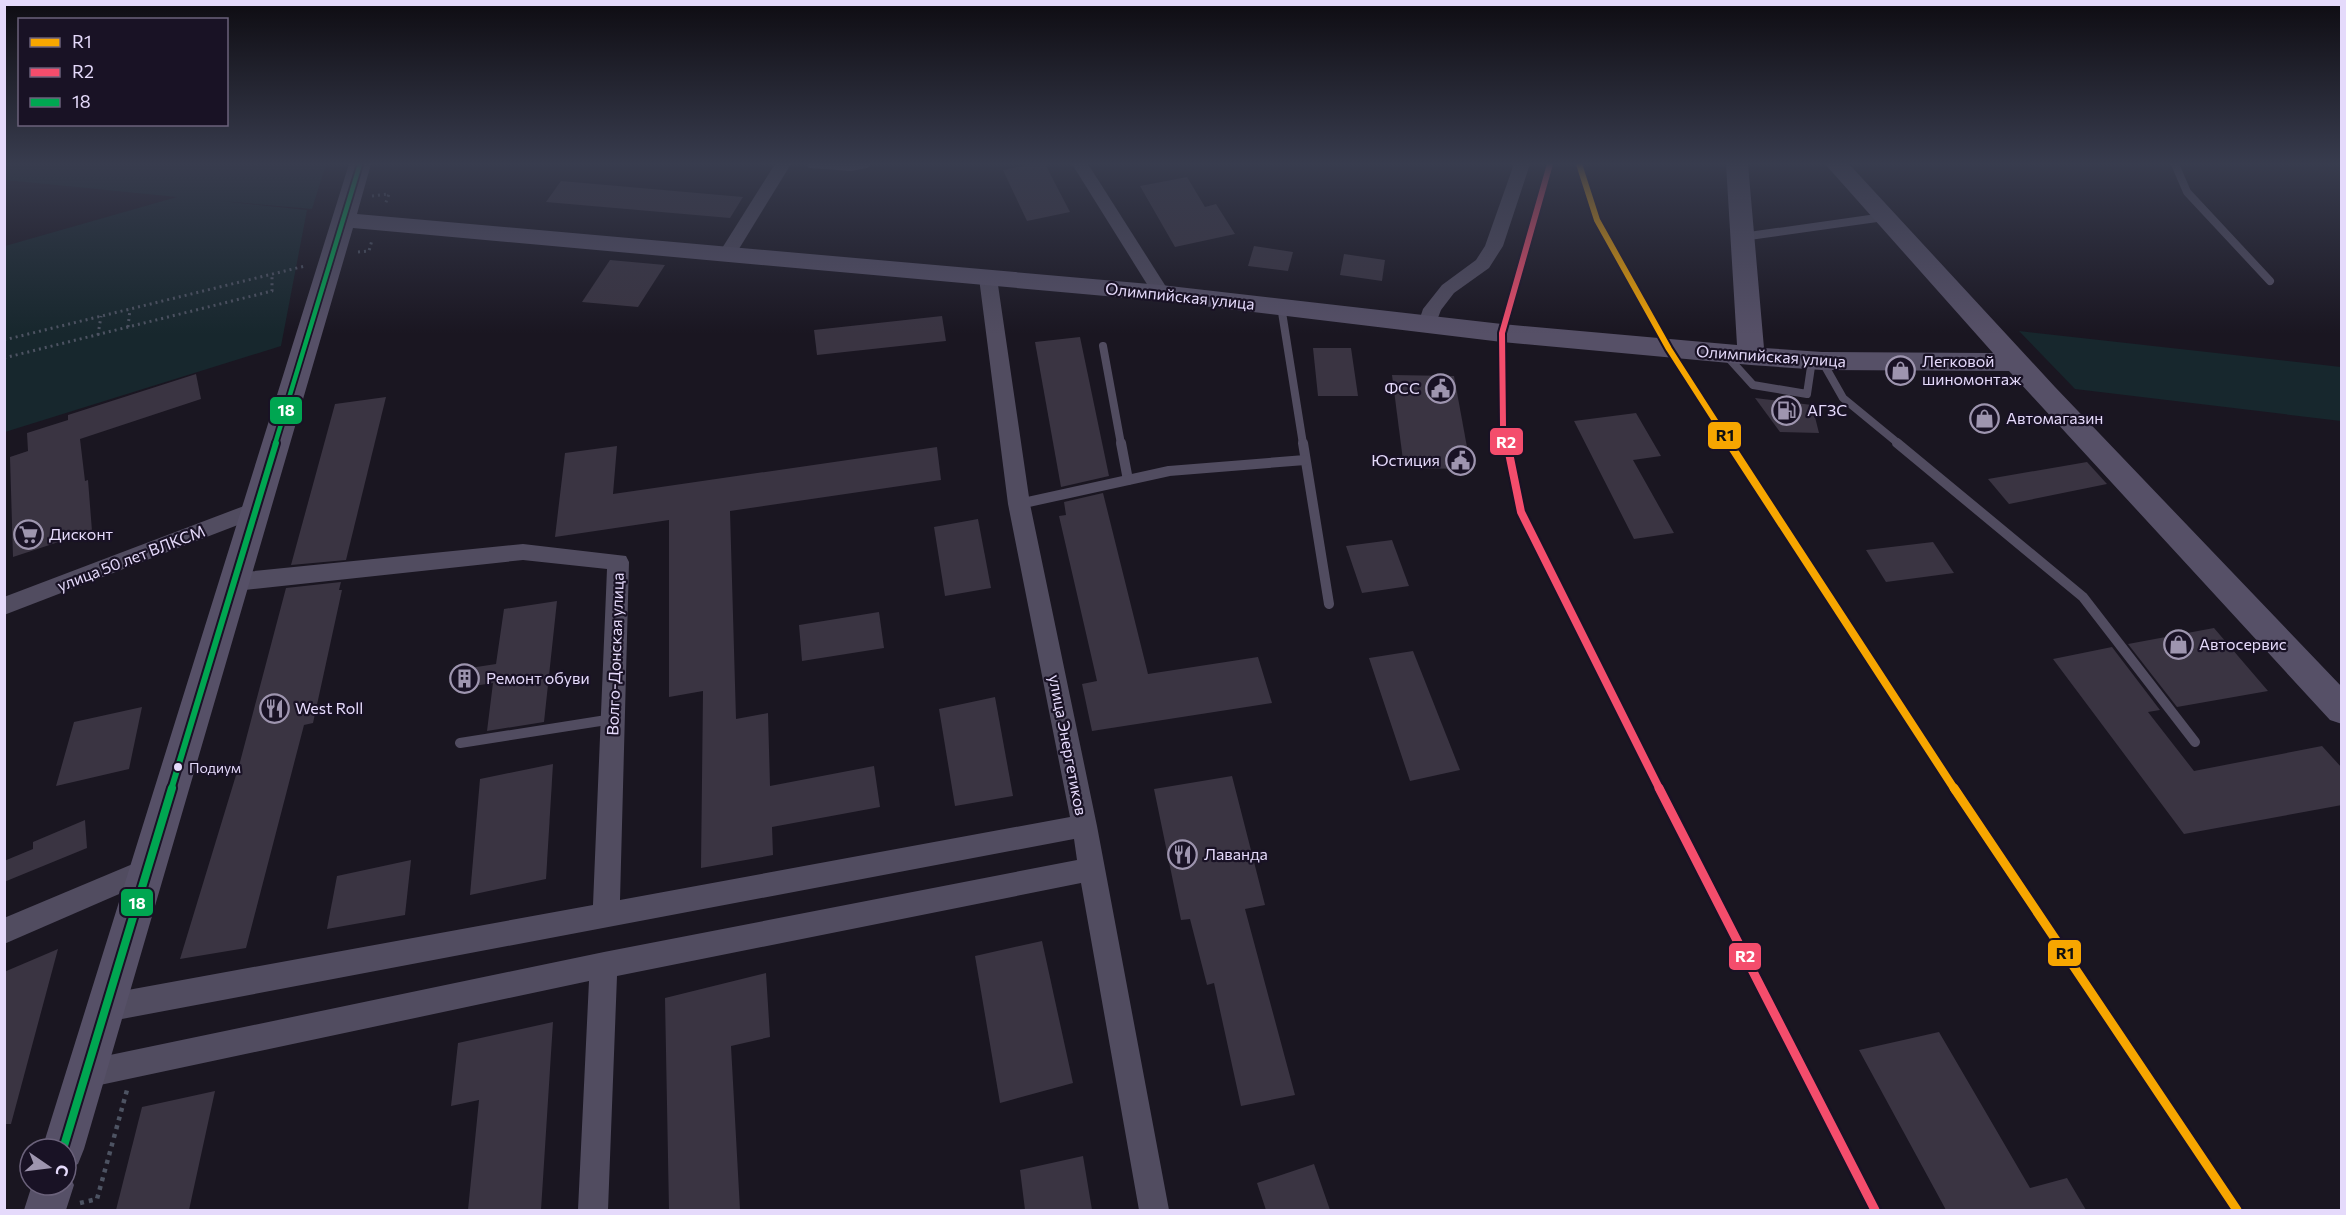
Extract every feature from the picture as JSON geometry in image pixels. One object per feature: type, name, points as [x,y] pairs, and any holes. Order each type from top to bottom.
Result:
[{"type":"street","points":[[67,1137],[344,221]]},
{"type":"street","name":"Олимпийская улица","points":[[352,221],[1161,293],[1426,324],[1751,356],[1817,361],[2017,362]]},
{"type":"street","points":[[728,253],[748,221]]},
{"type":"street","points":[[1116,221],[1161,293]]},
{"type":"street","points":[[1426,324],[1432,309],[1448,289],[1484,264],[1494,246],[1503,221]]},
{"type":"street","points":[[1741,221],[1751,356]]},
{"type":"street","points":[[1886,221],[2342,710]]},
{"type":"street","name":"улица Энергетиков","points":[[988,278],[1019,504],[1084,826],[1155,1210]]},
{"type":"street","name":"улица 50 лет ВЛКСМ","points":[[4,606],[256,508]]},
{"type":"street","name":"Волго-Донская улица","points":[[234,582],[523,552],[618,562],[606,915]]},
{"type":"street","points":[[106,1008],[1084,826]]},
{"type":"street","points":[[86,1074],[604,965],[1092,869]]},
{"type":"street","points":[[4,931],[147,870]]},
{"type":"street","points":[[593,1210],[604,965]]},
{"type":"lane","points":[[1742,237],[1864,221]]},
{"type":"lane","points":[[2214,221],[2270,281]]},
{"type":"lane","points":[[1281,306],[1329,604]]},
{"type":"lane","points":[[1103,346],[1128,480]]},
{"type":"lane","points":[[1724,353],[1753,386],[1807,394],[1817,361]]},
{"type":"lane","points":[[1817,361],[1843,398],[2083,597],[2195,742]]},
{"type":"lane","points":[[1019,504],[1169,471],[1305,460]]},
{"type":"lane","points":[[460,743],[613,719]]},
{"type":"path","points":[[4,340],[332,260]]},
{"type":"path","points":[[4,358],[272,291],[272,274]]},
{"type":"path","points":[[128,327],[130,309]]},
{"type":"path","points":[[98,335],[101,316]]},
{"type":"shaded area","points":[[94,221],[305,221],[281,346],[5,432],[5,246]]},
{"type":"shaded area","points":[[2019,331],[2341,367],[2341,421],[2075,389]]},
{"type":"building","points":[[1160,221],[1227,221],[1235,234],[1175,247]]},
{"type":"building","points":[[1254,246],[1293,252],[1288,271],[1248,266]]},
{"type":"building","points":[[1344,254],[1385,260],[1382,281],[1340,275]]},
{"type":"building","points":[[610,260],[665,265],[638,307],[582,302]]},
{"type":"building","points":[[942,316],[946,341],[817,355],[814,330]]},
{"type":"building","points":[[1080,337],[1109,476],[1061,487],[1035,342]]},
{"type":"building","points":[[1313,348],[1351,348],[1358,396],[1318,396]]},
{"type":"building","points":[[196,374],[201,399],[80,439],[85,481],[88,480],[92,531],[13,557],[10,457],[28,451],[27,433],[68,420],[68,415]]},
{"type":"building","points":[[1392,375],[1454,376],[1471,469],[1404,468]]},
{"type":"building","points":[[386,397],[346,560],[291,565],[335,404]]},
{"type":"building","points":[[1755,398],[1812,405],[1819,433],[1780,432]]},
{"type":"building","points":[[1636,413],[1661,456],[1633,460],[1674,533],[1634,539],[1574,421]]},
{"type":"building","points":[[617,446],[613,494],[937,447],[941,480],[730,511],[736,719],[768,713],[770,786],[874,766],[880,807],[772,827],[773,855],[701,868],[703,691],[669,697],[669,520],[555,537],[565,453]]},
{"type":"building","points":[[2087,462],[2107,484],[2009,504],[1988,479]]},
{"type":"building","points":[[1103,493],[1148,674],[1258,657],[1272,703],[1092,731],[1082,684],[1097,681],[1059,516],[1066,515],[1064,502]]},
{"type":"building","points":[[978,519],[991,588],[945,596],[934,527]]},
{"type":"building","points":[[1392,540],[1409,586],[1362,593],[1346,546]]},
{"type":"building","points":[[1933,542],[1954,573],[1886,582],[1866,550]]},
{"type":"building","points":[[341,582],[339,590],[342,590],[313,723],[304,725],[246,948],[180,959],[240,762],[286,588]]},
{"type":"building","points":[[557,601],[544,722],[487,731],[493,683],[454,689],[457,670],[496,664],[504,609]]},
{"type":"building","points":[[879,612],[884,648],[802,661],[799,625]]},
{"type":"building","points":[[2214,628],[2268,691],[2177,707],[2128,644]]},
{"type":"building","points":[[2112,647],[2160,710],[2148,712],[2194,771],[2322,746],[2342,768],[2342,805],[2184,834],[2053,659]]},
{"type":"building","points":[[1413,651],[1460,770],[1410,781],[1369,658]]},
{"type":"building","points":[[995,697],[1013,796],[955,806],[939,709]]},
{"type":"building","points":[[142,707],[129,769],[56,786],[74,722]]},
{"type":"building","points":[[553,764],[546,879],[470,895],[480,779]]},
{"type":"building","points":[[1232,776],[1265,905],[1245,909],[1295,1095],[1241,1106],[1214,983],[1207,985],[1190,919],[1181,920],[1154,789]]},
{"type":"building","points":[[85,820],[87,848],[4,882],[4,861],[33,849],[33,842]]},
{"type":"building","points":[[411,860],[405,915],[327,929],[337,876]]},
{"type":"building","points":[[1042,941],[1073,1083],[1000,1103],[975,956]]},
{"type":"building","points":[[58,949],[11,1124],[4,1124],[4,972]]},
{"type":"building","points":[[766,973],[770,1037],[731,1046],[740,1210],[669,1210],[665,998]]},
{"type":"building","points":[[553,1022],[541,1210],[468,1210],[479,1100],[451,1106],[458,1043]]},
{"type":"building","points":[[1939,1032],[2030,1188],[2067,1178],[2086,1210],[1946,1210],[1859,1050]]},
{"type":"building","points":[[215,1091],[189,1210],[116,1210],[142,1107]]},
{"type":"building","points":[[1083,1156],[1092,1210],[1025,1210],[1020,1170]]},
{"type":"building","points":[[1314,1164],[1330,1210],[1266,1210],[1257,1183]]},
{"type":"transit line","name":"18","points":[[67,1137],[343,221]]},
{"type":"transit line","name":"R2","points":[[1534,221],[1502,333],[1503,426],[1521,512],[1616,704],[1875,1210]]},
{"type":"transit line","name":"R1","points":[[1597,221],[1669,349],[1879,676],[2237,1210]]},
{"type":"place","name":"Легковой шиномонтаж","points":[[1901,370]]},
{"type":"place","name":"ФСС","points":[[1441,388]]},
{"type":"place","name":"АГЗС","points":[[1786,410]]},
{"type":"place","name":"Автомагазин","points":[[1985,418]]},
{"type":"place","name":"Юстиция","points":[[1461,460]]},
{"type":"place","name":"Дисконт","points":[[28,534]]},
{"type":"place","name":"Автосервис","points":[[2178,644]]},
{"type":"place","name":"Ремонт обуви","points":[[465,678]]},
{"type":"place","name":"West Roll","points":[[274,708]]},
{"type":"place","name":"Подиум","points":[[178,767]]},
{"type":"place","name":"Лаванда","points":[[1183,854]]}]
